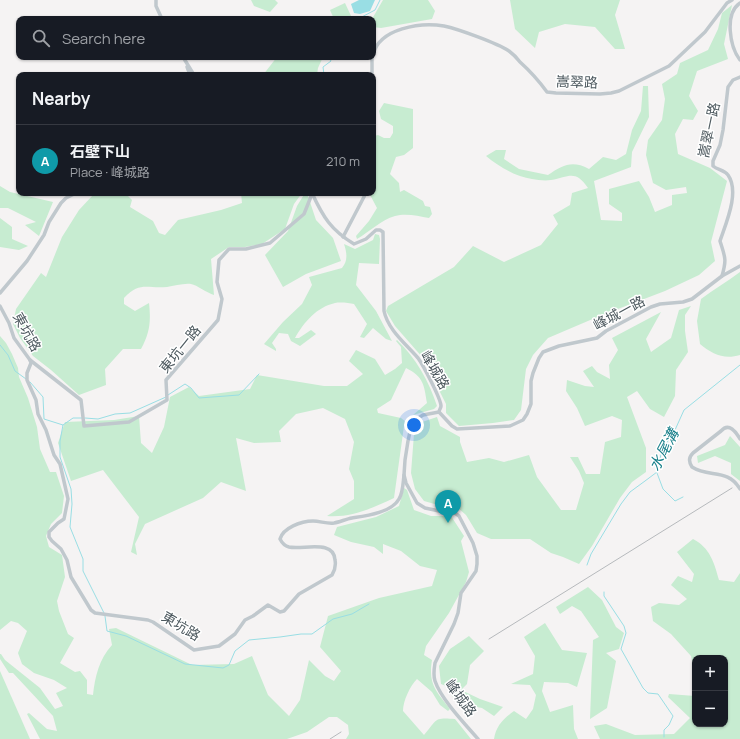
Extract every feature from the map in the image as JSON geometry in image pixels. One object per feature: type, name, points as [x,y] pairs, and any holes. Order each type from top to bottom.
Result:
[{"type":"street","points":[[156,0],[156,6],[161,16]]},
{"type":"street","name":"嵩翠路","points":[[376,48],[378,43],[388,35],[412,26],[443,26],[463,32],[509,51],[538,79],[547,92],[611,94],[668,66],[705,32],[727,3],[732,0]]},
{"type":"street","points":[[740,3],[734,9],[730,21],[734,49],[740,60]]},
{"type":"street","name":"嵩翠路","points":[[372,72],[373,60]]},
{"type":"street","points":[[185,62],[189,72]]},
{"type":"street","points":[[185,62],[192,72]]},
{"type":"street","name":"嵩翠一路","points":[[722,276],[725,254],[720,241],[726,229],[730,210],[735,201],[732,181],[723,171],[713,166],[713,161],[720,145],[728,87],[732,80],[740,77]]},
{"type":"street","points":[[0,293],[30,257],[61,203],[70,196]]},
{"type":"street","name":"東坑一路","points":[[30,360],[82,400],[84,426],[128,422],[167,400],[166,380],[218,320],[222,299],[217,282],[219,260],[228,249],[246,249],[270,243],[304,214],[311,196]]},
{"type":"street","points":[[313,196],[323,217],[343,237],[364,196]]},
{"type":"street","name":"峰城路","points":[[343,237],[354,244],[366,239],[376,230],[383,232],[385,318],[398,336],[422,363],[440,399],[441,406],[439,412],[416,419],[411,427],[404,475],[406,484],[417,503],[424,508],[439,511],[450,511],[459,516],[473,543],[477,556],[476,571],[461,593],[458,613],[435,663],[433,671],[434,680],[438,688],[458,716],[478,739]]},
{"type":"street","name":"峰城一路","points":[[439,412],[452,426],[457,429],[510,426],[516,424],[523,420],[531,404],[531,382],[533,373],[543,352],[559,346],[597,338],[606,331],[651,307],[660,304],[683,302],[692,299],[722,276],[740,266]]},
{"type":"street","name":"東坑路","points":[[0,306],[9,323],[14,338],[30,360],[31,363],[27,373],[27,380],[36,400],[38,414],[46,430],[54,455],[60,464],[68,499],[64,519],[49,532],[49,537],[61,549],[71,577],[91,610],[95,613],[148,620],[194,650],[219,646],[235,634],[245,620],[268,605],[280,612],[284,611],[299,594],[332,575],[335,571],[336,564],[334,552],[332,550],[316,546],[288,547],[282,543],[280,539],[281,534],[304,522],[312,521],[334,523],[369,516],[384,510],[394,505],[399,499],[404,475]]},
{"type":"street","points":[[740,439],[732,428],[724,428],[721,432],[692,453],[689,459],[692,468],[695,470],[706,473],[722,474],[737,483],[740,489]]},
{"type":"green space","points":[[251,0],[275,0],[278,3],[270,12],[254,6]]},
{"type":"green space","points":[[383,0],[428,0],[435,11],[432,19],[381,28],[376,27],[376,16],[374,16]]},
{"type":"green space","points":[[510,0],[620,0],[615,15],[625,49],[615,49],[595,27],[565,24],[539,32],[535,48],[515,29]]},
{"type":"green space","points":[[345,3],[351,16],[333,16],[330,10]]},
{"type":"green space","points":[[732,5],[724,44],[728,59],[697,71],[689,96],[698,111],[693,120],[683,119],[675,134],[678,154],[710,168],[727,181],[711,242],[715,261],[699,275],[665,291],[602,315],[548,338],[533,355],[526,369],[521,410],[514,420],[459,426],[446,413],[446,404],[423,358],[395,326],[386,311],[388,306],[454,267],[473,246],[504,262],[541,245],[558,224],[553,215],[570,205],[572,193],[588,188],[579,178],[575,176],[567,176],[551,180],[526,178],[496,164],[486,156],[496,150],[506,150],[504,159],[519,169],[548,175],[563,166],[573,164],[589,169],[603,157],[616,160],[626,154],[632,130],[641,111],[643,86],[648,86],[649,117],[632,152],[631,167],[594,181],[601,220],[622,221],[622,213],[609,204],[609,189],[639,181],[649,197],[655,212],[672,205],[672,195],[687,193],[686,187],[666,190],[653,183],[646,155],[648,140],[662,120],[665,99],[662,84],[677,74],[680,63],[708,50],[718,29],[722,13]]},
{"type":"green space","points":[[275,60],[322,60],[317,72],[265,72]]},
{"type":"green space","points":[[384,103],[413,109],[413,148],[404,155],[396,157],[390,174],[399,183],[400,192],[404,190],[423,201],[425,206],[430,207],[432,214],[429,218],[408,215],[395,216],[380,223],[357,239],[356,236],[369,221],[377,208],[371,196],[376,196],[376,136],[390,138],[393,133],[393,126],[381,119],[379,111]]},
{"type":"green space","points":[[0,186],[10,192],[16,193],[16,196],[27,196],[53,202],[39,236],[25,225],[36,222],[8,208],[0,208]]},
{"type":"green space","points":[[92,196],[128,196],[132,200],[130,207],[153,221],[159,233],[165,235],[178,220],[221,210],[242,203],[241,196],[300,196],[294,204],[285,229],[262,244],[245,247],[229,247],[211,259],[214,295],[193,285],[182,284],[167,287],[139,288],[135,289],[124,298],[124,304],[135,311],[149,303],[149,327],[144,343],[141,349],[123,349],[105,369],[106,385],[79,395],[33,356],[20,338],[13,324],[16,309],[41,273],[46,277],[62,237],[79,210]]},
{"type":"green space","points":[[303,196],[308,196],[316,220],[333,238],[341,261],[306,274],[283,287],[265,255],[288,231],[297,206]]},
{"type":"green space","points":[[0,218],[12,227],[12,239],[28,246],[19,250],[0,247]]},
{"type":"green space","points":[[375,234],[379,235],[380,239],[379,264],[359,263],[356,285],[376,311],[392,341],[386,339],[373,328],[364,338],[360,337],[367,324],[354,304],[335,303],[322,308],[307,321],[295,338],[299,338],[311,330],[316,334],[300,346],[291,341],[288,334],[279,333],[272,343],[276,351],[264,344],[283,322],[302,304],[312,285],[309,277],[342,268],[346,257],[344,244],[355,249],[373,240]]},
{"type":"green space","points":[[740,272],[740,355],[729,357],[718,355],[709,351],[700,344],[697,321],[701,299]]},
{"type":"green space","points":[[691,306],[685,315],[685,331],[688,352],[676,370],[675,396],[664,417],[650,409],[637,391],[627,397],[646,448],[646,472],[632,482],[620,498],[592,546],[579,564],[551,553],[530,539],[491,539],[477,533],[466,515],[458,508],[424,501],[415,489],[411,473],[414,434],[422,422],[437,417],[440,426],[460,437],[460,442],[467,462],[489,458],[504,462],[529,455],[537,477],[561,510],[576,510],[584,483],[579,471],[570,457],[578,457],[586,474],[600,474],[605,442],[621,437],[622,420],[612,416],[585,426],[577,408],[566,391],[567,380],[585,386],[594,387],[583,371],[592,366],[597,372],[610,379],[609,365],[618,350],[612,338],[661,312],[646,339],[651,352],[671,338],[679,310]]},
{"type":"green space","points":[[0,336],[6,343],[18,368],[19,377],[28,398],[37,427],[40,449],[50,472],[56,472],[64,496],[62,513],[51,524],[46,536],[49,547],[62,555],[65,577],[57,601],[59,611],[68,634],[74,638],[60,663],[75,672],[80,671],[87,680],[87,694],[93,695],[98,668],[112,645],[109,629],[116,628],[192,665],[234,664],[252,656],[268,695],[289,716],[300,700],[309,660],[325,676],[334,681],[341,671],[320,647],[328,616],[379,598],[432,586],[437,570],[420,566],[401,551],[383,544],[383,554],[374,547],[351,542],[334,535],[337,527],[376,517],[399,506],[404,488],[407,490],[414,510],[431,516],[451,516],[464,536],[461,541],[469,572],[466,582],[449,613],[426,646],[424,655],[432,660],[431,675],[434,687],[450,709],[448,711],[440,705],[432,692],[417,679],[407,694],[403,711],[424,735],[439,719],[455,719],[471,739],[346,739],[349,734],[348,725],[337,717],[329,717],[307,732],[287,739],[40,739],[27,714],[29,713],[47,729],[57,731],[53,716],[13,673],[9,673],[0,659],[0,654],[5,660],[40,688],[55,709],[63,706],[56,693],[67,688],[54,680],[34,673],[22,664],[18,653],[27,631],[18,623],[11,621],[0,630]]},
{"type":"green space","points":[[397,340],[410,354],[421,370],[437,406],[434,409],[413,415],[427,403],[424,386],[420,378],[406,368],[391,400],[377,409],[378,413],[401,418],[406,422],[404,426],[394,498],[362,512],[327,516],[354,499],[354,481],[349,469],[354,442],[345,419],[323,408],[296,414],[279,431],[281,442],[254,443],[236,438],[246,491],[221,482],[203,498],[145,524],[135,544],[137,555],[131,552],[139,517],[103,470],[71,481],[58,443],[65,422],[114,420],[139,416],[141,443],[152,453],[164,427],[170,397],[189,387],[199,396],[250,389],[257,375],[324,386],[347,386],[363,374],[349,361],[356,350],[375,359],[385,375],[402,363],[401,347],[396,341]]},
{"type":"green space","points":[[730,436],[740,447],[740,481],[731,474],[731,463],[715,456],[698,463],[697,456],[725,445]]},
{"type":"green space","points":[[693,539],[707,551],[713,561],[719,580],[734,582],[740,573],[740,739],[600,739],[594,726],[606,724],[635,735],[674,734],[690,718],[668,697],[669,694],[692,696],[692,727],[728,727],[728,655],[692,655],[692,660],[691,656],[671,634],[653,621],[651,607],[659,603],[679,605],[687,599],[671,585],[678,576],[692,582],[694,574],[677,552]]},
{"type":"green space","points":[[588,587],[602,600],[616,627],[624,633],[619,649],[606,653],[616,661],[607,708],[590,719],[593,640],[599,637],[581,611],[572,606],[560,614],[556,607]]},
{"type":"green space","points":[[545,623],[562,650],[587,653],[577,687],[568,683],[544,682],[542,691],[550,712],[573,705],[574,729],[578,739],[494,739],[498,727],[510,714],[514,711],[526,719],[533,709],[536,695],[530,685],[511,684],[533,674],[535,656],[524,637]]},
{"type":"green space","points":[[469,636],[484,651],[470,665],[467,684],[461,690],[480,699],[503,707],[494,716],[482,708],[462,704],[452,696],[446,686],[441,684],[439,666],[450,649]]},
{"type":"green space","points":[[0,671],[30,739],[0,739]]},
{"type":"water","points":[[359,0],[375,0],[370,11],[360,14],[354,13],[351,4]]},
{"type":"waterway","points":[[364,16],[375,10],[380,0]]},
{"type":"waterway","points":[[324,72],[323,67],[330,60]]},
{"type":"waterway","points":[[0,345],[8,355],[15,371],[26,379]]},
{"type":"waterway","name":"水尾溝","points":[[587,565],[591,554],[621,504],[630,492],[657,472],[662,450],[675,430],[684,410],[740,365]]},
{"type":"waterway","points":[[168,395],[185,384],[191,388],[199,398],[239,395],[259,374]]},
{"type":"waterway","points":[[30,382],[43,397],[44,419],[63,425],[60,441],[60,457],[71,489],[72,504],[70,527],[83,559],[83,571],[104,613]]},
{"type":"waterway","points":[[85,418],[98,419],[115,414],[130,413],[166,397]]},
{"type":"waterway","points":[[63,425],[73,418],[82,418]]},
{"type":"waterway","points":[[657,473],[663,489],[675,501],[683,497]]},
{"type":"waterway","name":"水尾溝","points":[[604,592],[604,596],[624,626],[626,633],[621,649],[643,688],[648,693],[658,694],[673,716],[669,725],[664,730],[664,737]]},
{"type":"waterway","points":[[105,616],[107,631],[126,636],[185,664],[223,668],[229,665],[235,651],[249,640],[312,634],[333,619],[352,614],[369,604]]},
{"type":"railway","points":[[489,639],[732,488]]},
{"type":"railway","points":[[330,739],[341,732]]},
{"type":"place","name":"石壁下山","points":[[448,523]]}]
